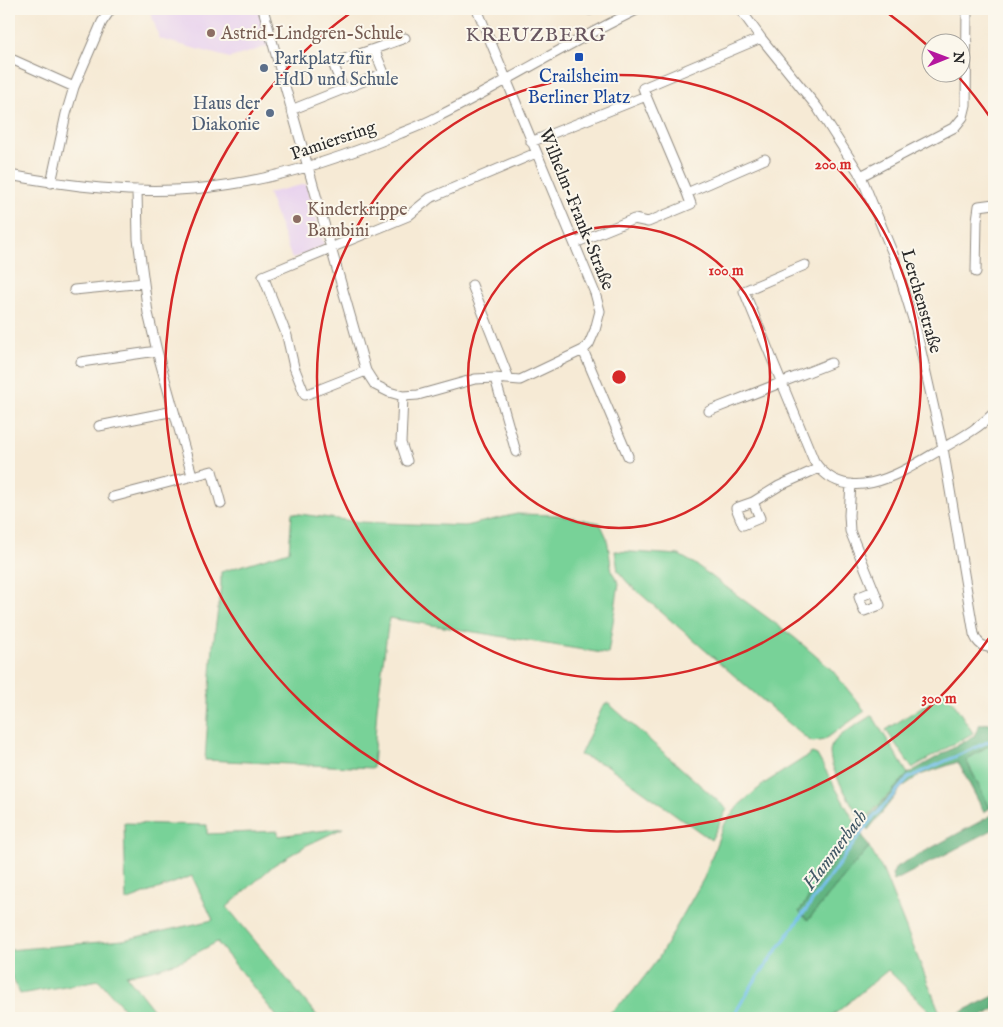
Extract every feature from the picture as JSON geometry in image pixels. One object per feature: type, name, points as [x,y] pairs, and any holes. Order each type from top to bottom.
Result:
[{"type":"street","points":[[51,183],[74,87],[102,22],[111,9]]},
{"type":"street","points":[[263,9],[366,371],[375,385],[388,392],[403,396],[418,395],[475,379],[520,380],[583,350],[628,456]]},
{"type":"street","name":"Wilhelm-Frank-Straße","points":[[477,9],[595,293],[600,311],[595,330],[583,350]]},
{"type":"street","name":"Pamiersring","points":[[9,175],[89,188],[137,190],[193,189],[307,168],[375,144],[438,117],[597,29],[639,9]]},
{"type":"street","name":"Lerchenstraße","points":[[740,9],[817,107],[861,176],[894,254],[916,329],[943,448],[974,634],[981,645],[994,648]]},
{"type":"street","points":[[861,176],[955,127],[963,117],[966,105],[967,9]]},
{"type":"street","points":[[343,89],[333,63],[405,38]]},
{"type":"street","points":[[575,243],[634,219],[648,222],[691,204],[643,88],[761,38]]},
{"type":"street","points":[[291,110],[384,73],[374,48]]},
{"type":"street","points":[[9,58],[74,87]]},
{"type":"street","points":[[532,142],[646,96]]},
{"type":"street","points":[[366,371],[305,395],[294,367],[287,336],[263,276],[408,216],[430,198],[536,153]]},
{"type":"street","points":[[686,193],[765,159]]},
{"type":"street","points":[[137,190],[138,239],[148,313],[192,475]]},
{"type":"street","points":[[976,272],[979,206],[994,204]]},
{"type":"street","points":[[806,265],[744,291],[814,461],[819,468],[836,479],[851,484],[866,484],[888,478],[963,438],[994,414]]},
{"type":"street","points":[[74,290],[144,283]]},
{"type":"street","points":[[472,285],[509,379]]},
{"type":"street","points":[[81,362],[157,351]]},
{"type":"street","points":[[709,411],[831,364]]},
{"type":"street","points":[[495,378],[516,452]]},
{"type":"street","points":[[403,396],[400,443],[407,461]]},
{"type":"street","points":[[99,426],[174,411]]},
{"type":"street","points":[[753,502],[779,486],[819,468]]},
{"type":"street","points":[[113,497],[212,471],[220,504]]},
{"type":"street","points":[[851,484],[850,531],[874,592]]},
{"type":"shaded area","name":"Astrid-Lindgren-Schule","points":[[149,9],[259,9],[269,46],[230,58],[160,39]]},
{"type":"shaded area","name":"Kinderkrippe Bambini","points":[[306,184],[324,245],[292,259],[268,193]]},
{"type":"green space","points":[[292,513],[360,522],[465,526],[517,514],[558,515],[600,523],[607,538],[612,572],[619,583],[608,654],[389,618],[377,708],[373,768],[205,760],[213,646],[221,586],[221,572],[289,551]]},
{"type":"green space","points":[[615,551],[679,555],[695,564],[795,638],[832,670],[865,711],[824,740],[813,742],[807,739],[628,583],[618,571]]},
{"type":"green space","points":[[946,691],[973,733],[912,768],[886,730]]},
{"type":"green space","points":[[608,703],[727,809],[711,840],[608,766],[580,755],[603,706]]},
{"type":"green space","points":[[872,715],[908,774],[863,822],[840,784],[831,762],[830,752],[832,745],[839,737]]},
{"type":"green space","points":[[994,723],[994,742],[966,760],[990,808],[984,812],[958,762],[920,775],[902,787],[868,830],[864,824],[909,773],[974,736],[980,724]]},
{"type":"green space","points":[[994,742],[994,806],[990,808],[966,760]]},
{"type":"green space","points":[[812,753],[817,755],[857,826],[799,912],[808,920],[869,847],[883,871],[942,1018],[937,1018],[888,970],[832,1018],[604,1018],[631,994],[658,959],[704,878],[723,826],[739,805],[765,783]]},
{"type":"green space","points":[[994,814],[994,829],[894,881],[892,875],[896,867]]},
{"type":"green space","points":[[124,823],[207,825],[207,834],[278,831],[278,836],[343,828],[307,845],[274,865],[227,907],[319,1018],[278,1018],[217,942],[183,960],[153,970],[126,975],[160,1018],[132,1018],[99,980],[20,994],[9,970],[9,950],[123,940],[213,920],[192,876],[126,901]]},
{"type":"green space","points":[[857,826],[869,847],[808,920],[799,912]]},
{"type":"green space","points":[[994,996],[994,1010],[978,1018],[951,1017]]},
{"type":"waterway","name":"Hammerbach","points":[[732,1018],[754,982],[867,825],[908,778],[994,739]]},
{"type":"place","name":"Astrid-Lindgren-Schule","points":[[211,33]]},
{"type":"place","name":"Crailsheim Berliner Platz","points":[[579,57]]},
{"type":"place","name":"Parkplatz für HdD und Schule","points":[[264,68]]},
{"type":"place","name":"Haus der Diakonie","points":[[270,113]]},
{"type":"place","name":"Kinderkrippe Bambini","points":[[297,219]]},
{"type":"district","name":"KREUZBERG","points":[[536,34]]}]
